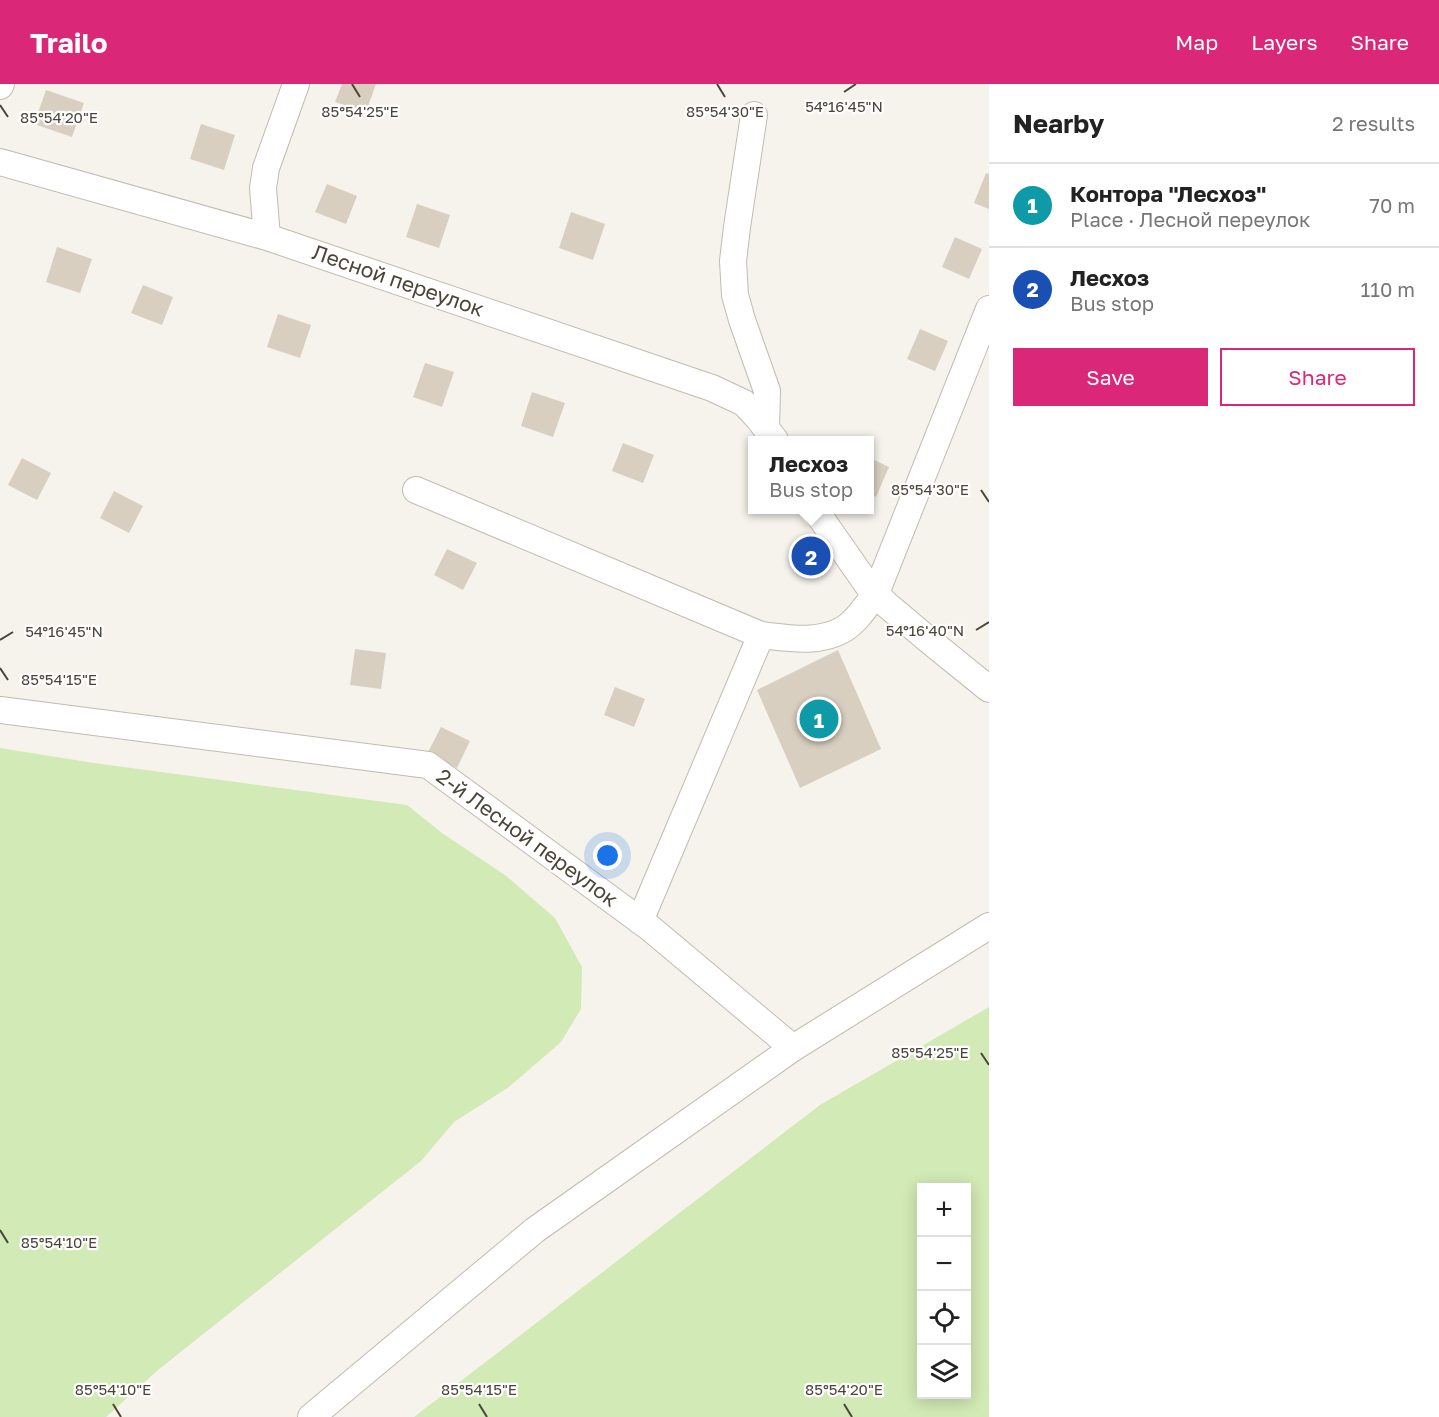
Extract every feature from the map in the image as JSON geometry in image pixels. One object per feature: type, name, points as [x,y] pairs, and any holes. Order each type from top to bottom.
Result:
[{"type":"street","points":[[267,237],[263,188],[266,168],[296,84]]},
{"type":"street","points":[[754,115],[736,227],[733,261],[735,295],[767,390],[771,435]]},
{"type":"street","name":"Лесной переулок","points":[[0,162],[267,237],[712,388],[744,404],[771,435]]},
{"type":"street","points":[[416,490],[761,635],[801,639],[824,636],[845,628],[860,614],[876,593],[989,309]]},
{"type":"street","points":[[819,514],[869,587],[989,689]]},
{"type":"street","points":[[640,921],[761,635]]},
{"type":"street","name":"2-й Лесной переулок","points":[[0,710],[428,765],[640,921],[793,1048]]},
{"type":"street","points":[[310,1417],[535,1230],[793,1048],[989,926]]},
{"type":"green space","points":[[0,748],[94,763],[407,805],[442,833],[505,875],[555,918],[582,967],[581,1009],[561,1042],[509,1087],[454,1122],[421,1161],[158,1370],[106,1417],[0,1417]]},
{"type":"green space","points":[[989,1007],[989,1417],[414,1417],[820,1105]]},
{"type":"building","points":[[342,84],[376,84],[366,112],[335,102]]},
{"type":"building","points":[[46,90],[84,103],[72,137],[34,124]]},
{"type":"building","points":[[201,124],[235,135],[224,170],[190,159]]},
{"type":"building","points":[[986,173],[989,174],[989,209],[974,203]]},
{"type":"building","points":[[327,184],[357,196],[346,224],[315,212]]},
{"type":"building","points":[[417,204],[450,215],[439,248],[406,237]]},
{"type":"building","points":[[571,212],[605,224],[593,260],[559,248]]},
{"type":"building","points":[[955,237],[982,249],[969,279],[942,267]]},
{"type":"building","points":[[57,247],[92,259],[80,293],[46,282]]},
{"type":"building","points":[[143,285],[173,297],[162,325],[131,313]]},
{"type":"building","points":[[278,314],[311,325],[300,358],[267,347]]},
{"type":"building","points":[[920,329],[948,341],[935,371],[907,359]]},
{"type":"building","points":[[425,363],[454,372],[442,407],[413,397]]},
{"type":"building","points":[[532,392],[565,403],[553,437],[521,426]]},
{"type":"building","points":[[623,443],[654,455],[643,483],[612,471]]},
{"type":"building","points":[[22,458],[51,473],[37,500],[8,485]]},
{"type":"building","points":[[874,460],[889,467],[876,497],[874,496]]},
{"type":"building","points":[[114,491],[143,506],[129,533],[100,518]]},
{"type":"building","points":[[447,549],[477,563],[463,590],[434,575]]},
{"type":"building","points":[[355,649],[386,653],[381,689],[350,685]]},
{"type":"building","points":[[838,650],[881,749],[800,788],[757,690]]},
{"type":"building","points":[[615,687],[645,699],[634,727],[604,715]]},
{"type":"building","points":[[441,727],[470,741],[457,768],[427,754]]},
{"type":"place","name":"Лесхоз","points":[[811,556]]},
{"type":"place","name":"Контора \"Лесхоз\"","points":[[819,719]]}]
